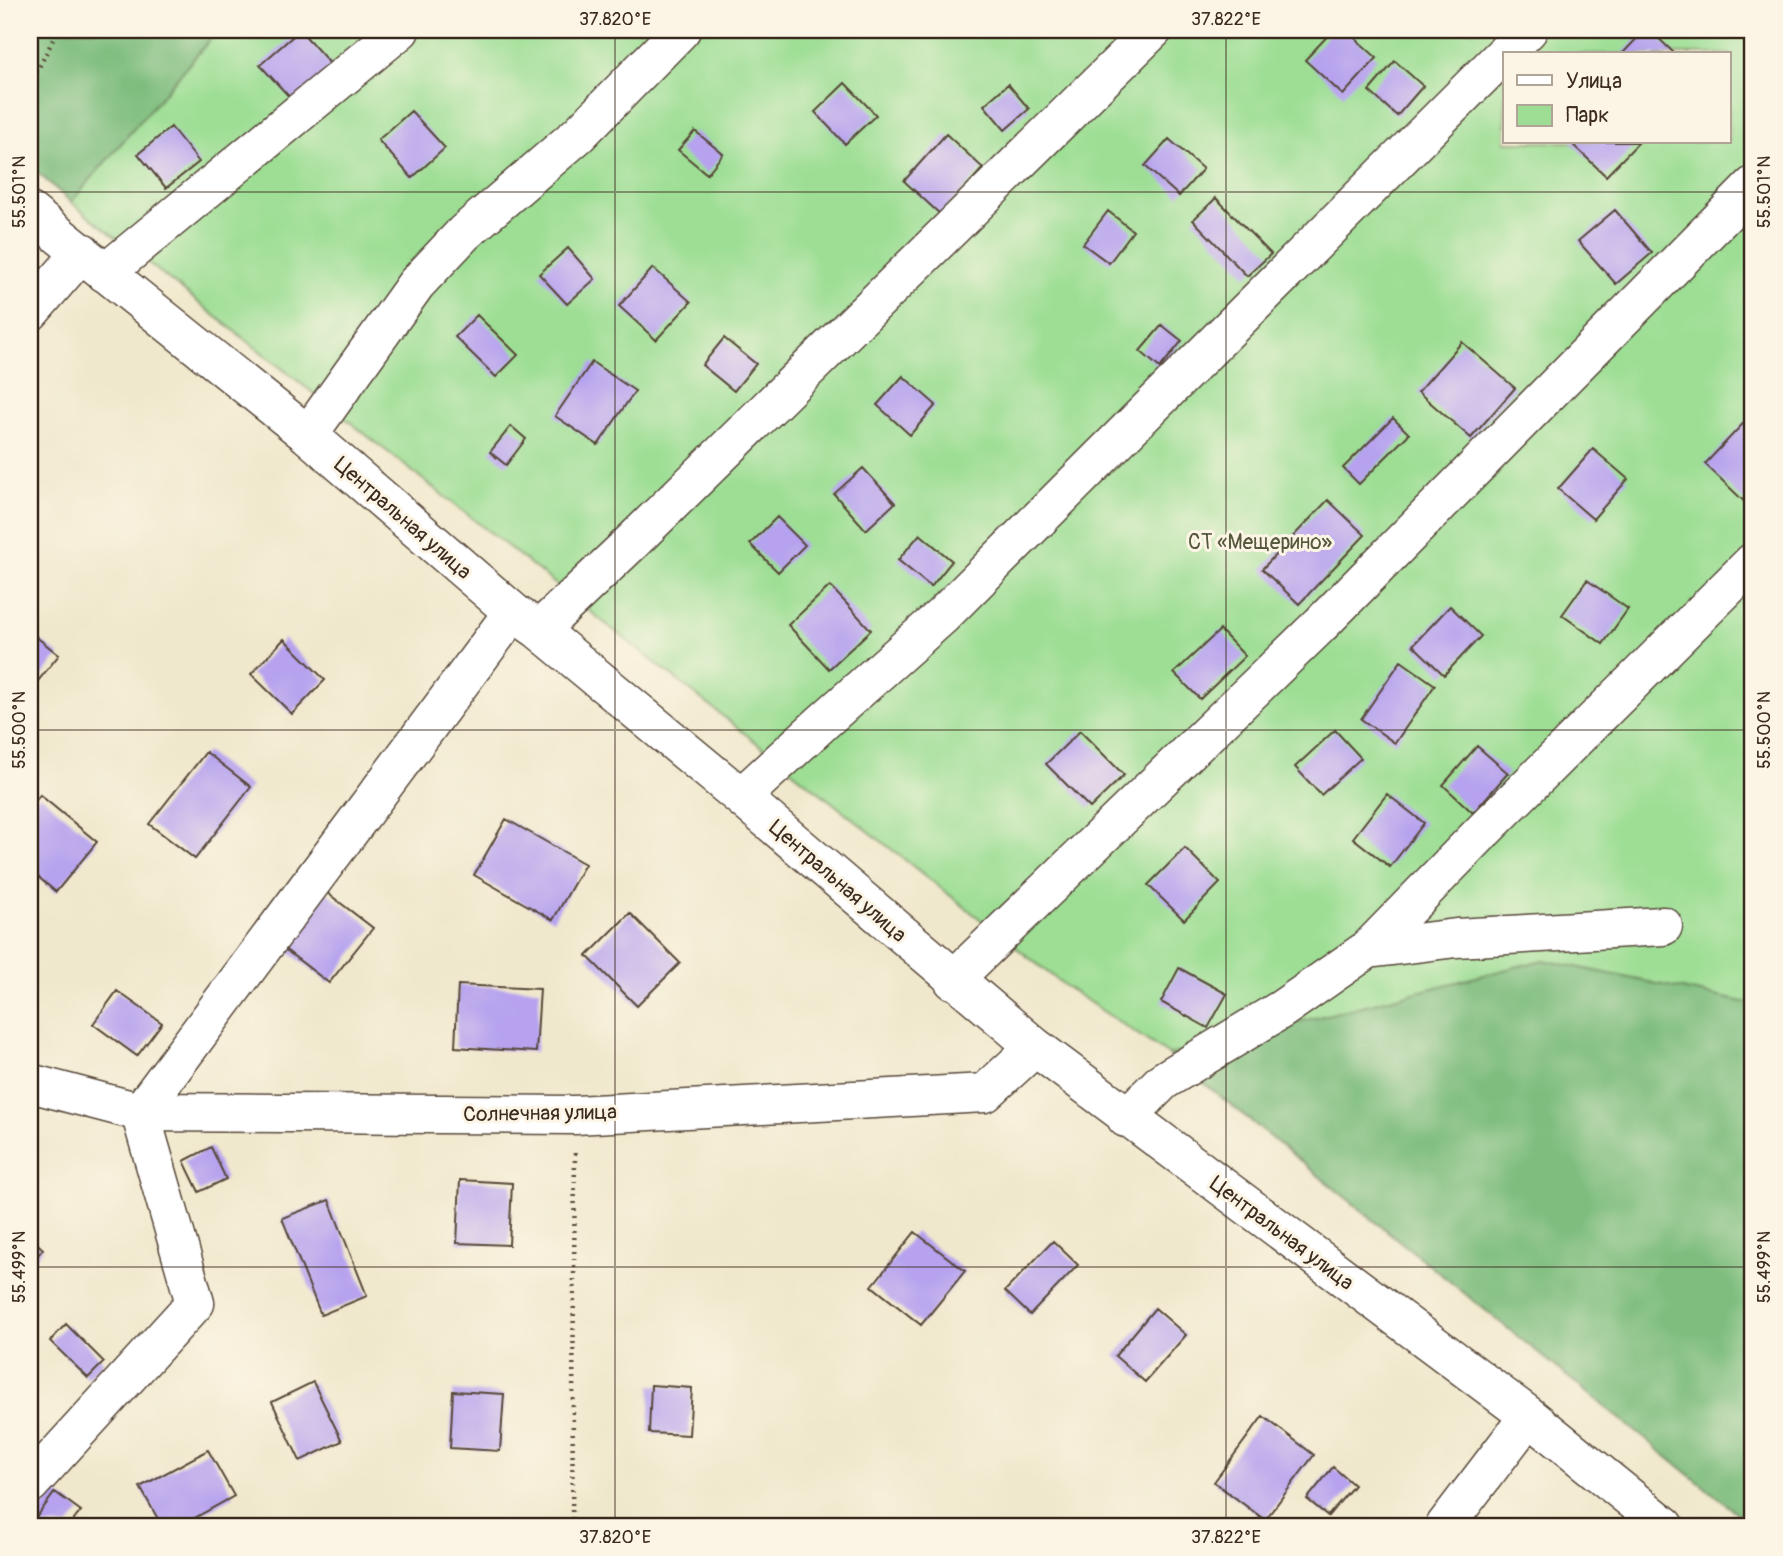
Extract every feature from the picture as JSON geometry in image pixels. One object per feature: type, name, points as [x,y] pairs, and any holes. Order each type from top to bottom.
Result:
[{"type":"street","points":[[30,312],[400,30]]},
{"type":"street","points":[[308,435],[416,284],[464,233],[579,134],[681,30]]},
{"type":"street","points":[[30,1484],[195,1303],[140,1112],[526,621],[635,540],[1153,30]]},
{"type":"street","points":[[1506,52],[1528,30]]},
{"type":"street","points":[[741,797],[942,616],[1503,55]]},
{"type":"street","points":[[953,980],[1320,625],[1753,186]]},
{"type":"street","name":"Центральная улица","points":[[30,212],[308,435],[526,621],[741,797],[1035,1048],[1529,1416],[1665,1526]]},
{"type":"street","points":[[1126,1118],[1163,1081],[1282,1009],[1368,949],[1753,562]]},
{"type":"street","points":[[1368,949],[1456,938],[1663,926]]},
{"type":"street","name":"Солнечная улица","points":[[30,1083],[140,1112],[575,1115],[985,1093],[1035,1048]]},
{"type":"street","points":[[1446,1526],[1529,1416]]},
{"type":"path","points":[[30,85],[58,30]]},
{"type":"path","points":[[572,1526],[575,1115]]},
{"type":"green space","points":[[30,30],[218,30],[71,202],[30,166]]},
{"type":"green space","name":"СТ «Мещерино»","points":[[218,30],[1753,30],[1753,1004],[1543,960],[1169,1055],[1065,986],[71,202]]},
{"type":"green space","points":[[1543,960],[1753,1004],[1753,1526],[1169,1055]]},
{"type":"building","points":[[300,30],[334,68],[295,103],[260,65]]},
{"type":"building","points":[[1333,30],[1346,30],[1377,58],[1343,95],[1305,60]]},
{"type":"building","points":[[1645,30],[1650,30],[1673,52],[1624,52]]},
{"type":"building","points":[[1395,61],[1423,86],[1397,116],[1369,91]]},
{"type":"building","points":[[845,83],[876,115],[845,144],[815,112]]},
{"type":"building","points":[[1008,84],[1029,109],[1005,130],[984,105]]},
{"type":"building","points":[[411,111],[445,148],[412,178],[378,140]]},
{"type":"building","points":[[171,127],[199,162],[166,188],[138,154]]},
{"type":"building","points":[[695,131],[723,154],[707,174],[678,150]]},
{"type":"building","points":[[946,134],[983,168],[941,215],[904,181]]},
{"type":"building","points":[[1169,139],[1203,169],[1179,196],[1145,166]]},
{"type":"building","points":[[1572,144],[1637,144],[1606,176]]},
{"type":"building","points":[[1216,198],[1271,254],[1247,276],[1193,220]]},
{"type":"building","points":[[1615,210],[1652,253],[1616,284],[1578,241]]},
{"type":"building","points":[[1108,211],[1133,231],[1109,263],[1083,244]]},
{"type":"building","points":[[568,248],[595,279],[567,304],[539,274]]},
{"type":"building","points":[[653,268],[691,302],[656,340],[619,306]]},
{"type":"building","points":[[477,315],[518,355],[496,377],[455,337]]},
{"type":"building","points":[[1162,325],[1182,341],[1160,368],[1140,351]]},
{"type":"building","points":[[724,338],[756,364],[734,391],[702,365]]},
{"type":"building","points":[[1462,342],[1515,388],[1471,438],[1418,392]]},
{"type":"building","points":[[592,362],[635,391],[598,445],[555,416]]},
{"type":"building","points":[[903,376],[936,405],[910,435],[877,405]]},
{"type":"building","points":[[1753,413],[1753,510],[1705,464]]},
{"type":"building","points":[[1393,418],[1409,434],[1359,484],[1343,468]]},
{"type":"building","points":[[511,426],[526,439],[506,465],[490,452]]},
{"type":"building","points":[[1593,449],[1628,479],[1593,519],[1558,489]]},
{"type":"building","points":[[863,468],[895,503],[866,530],[834,494]]},
{"type":"building","points":[[1328,500],[1365,535],[1299,604],[1262,569]]},
{"type":"building","points":[[777,517],[805,545],[778,572],[750,544]]},
{"type":"building","points":[[920,534],[952,561],[931,587],[898,560]]},
{"type":"building","points":[[1587,580],[1628,609],[1603,644],[1562,615]]},
{"type":"building","points":[[830,586],[871,630],[829,669],[788,625]]},
{"type":"building","points":[[1450,606],[1481,636],[1444,675],[1413,645]]},
{"type":"building","points":[[1220,630],[1245,656],[1200,699],[1174,673]]},
{"type":"building","points":[[30,632],[59,655],[30,691]]},
{"type":"building","points":[[284,639],[325,680],[292,714],[251,674]]},
{"type":"building","points":[[1401,661],[1435,685],[1395,743],[1361,719]]},
{"type":"building","points":[[1335,730],[1361,758],[1321,795],[1295,767]]},
{"type":"building","points":[[1080,731],[1124,775],[1090,808],[1046,764]]},
{"type":"building","points":[[1477,746],[1508,773],[1473,813],[1443,785]]},
{"type":"building","points":[[206,752],[251,787],[195,859],[149,824]]},
{"type":"building","points":[[1387,794],[1424,823],[1390,867],[1353,838]]},
{"type":"building","points":[[40,795],[97,842],[56,892],[30,870],[30,807]]},
{"type":"building","points":[[506,819],[585,864],[553,920],[474,875]]},
{"type":"building","points":[[1185,848],[1220,883],[1184,920],[1148,885]]},
{"type":"building","points":[[317,885],[373,928],[329,983],[274,941]]},
{"type":"building","points":[[630,913],[680,963],[637,1006],[587,956]]},
{"type":"building","points":[[1179,968],[1227,994],[1208,1028],[1161,1002]]},
{"type":"building","points":[[458,985],[540,989],[536,1052],[455,1047]]},
{"type":"building","points":[[117,991],[162,1023],[137,1056],[93,1024]]},
{"type":"building","points":[[211,1147],[226,1179],[199,1192],[184,1161]]},
{"type":"building","points":[[460,1180],[512,1183],[509,1245],[457,1243]]},
{"type":"building","points":[[329,1200],[367,1296],[321,1315],[282,1218]]},
{"type":"building","points":[[915,1232],[965,1271],[921,1325],[872,1286]]},
{"type":"building","points":[[30,1237],[43,1249],[30,1264]]},
{"type":"building","points":[[1053,1241],[1078,1265],[1030,1315],[1005,1291]]},
{"type":"building","points":[[1155,1308],[1186,1335],[1145,1382],[1115,1356]]},
{"type":"building","points":[[66,1324],[104,1362],[88,1378],[50,1341]]},
{"type":"building","points":[[313,1382],[342,1441],[300,1461],[272,1402]]},
{"type":"building","points":[[651,1385],[692,1388],[689,1435],[649,1433]]},
{"type":"building","points":[[453,1391],[504,1394],[500,1451],[450,1448]]},
{"type":"building","points":[[1263,1416],[1314,1455],[1265,1520],[1214,1482]]},
{"type":"building","points":[[208,1450],[234,1496],[180,1526],[162,1526],[140,1487]]},
{"type":"building","points":[[1333,1467],[1354,1485],[1328,1516],[1307,1499]]},
{"type":"building","points":[[55,1492],[81,1511],[69,1526],[30,1526]]}]
